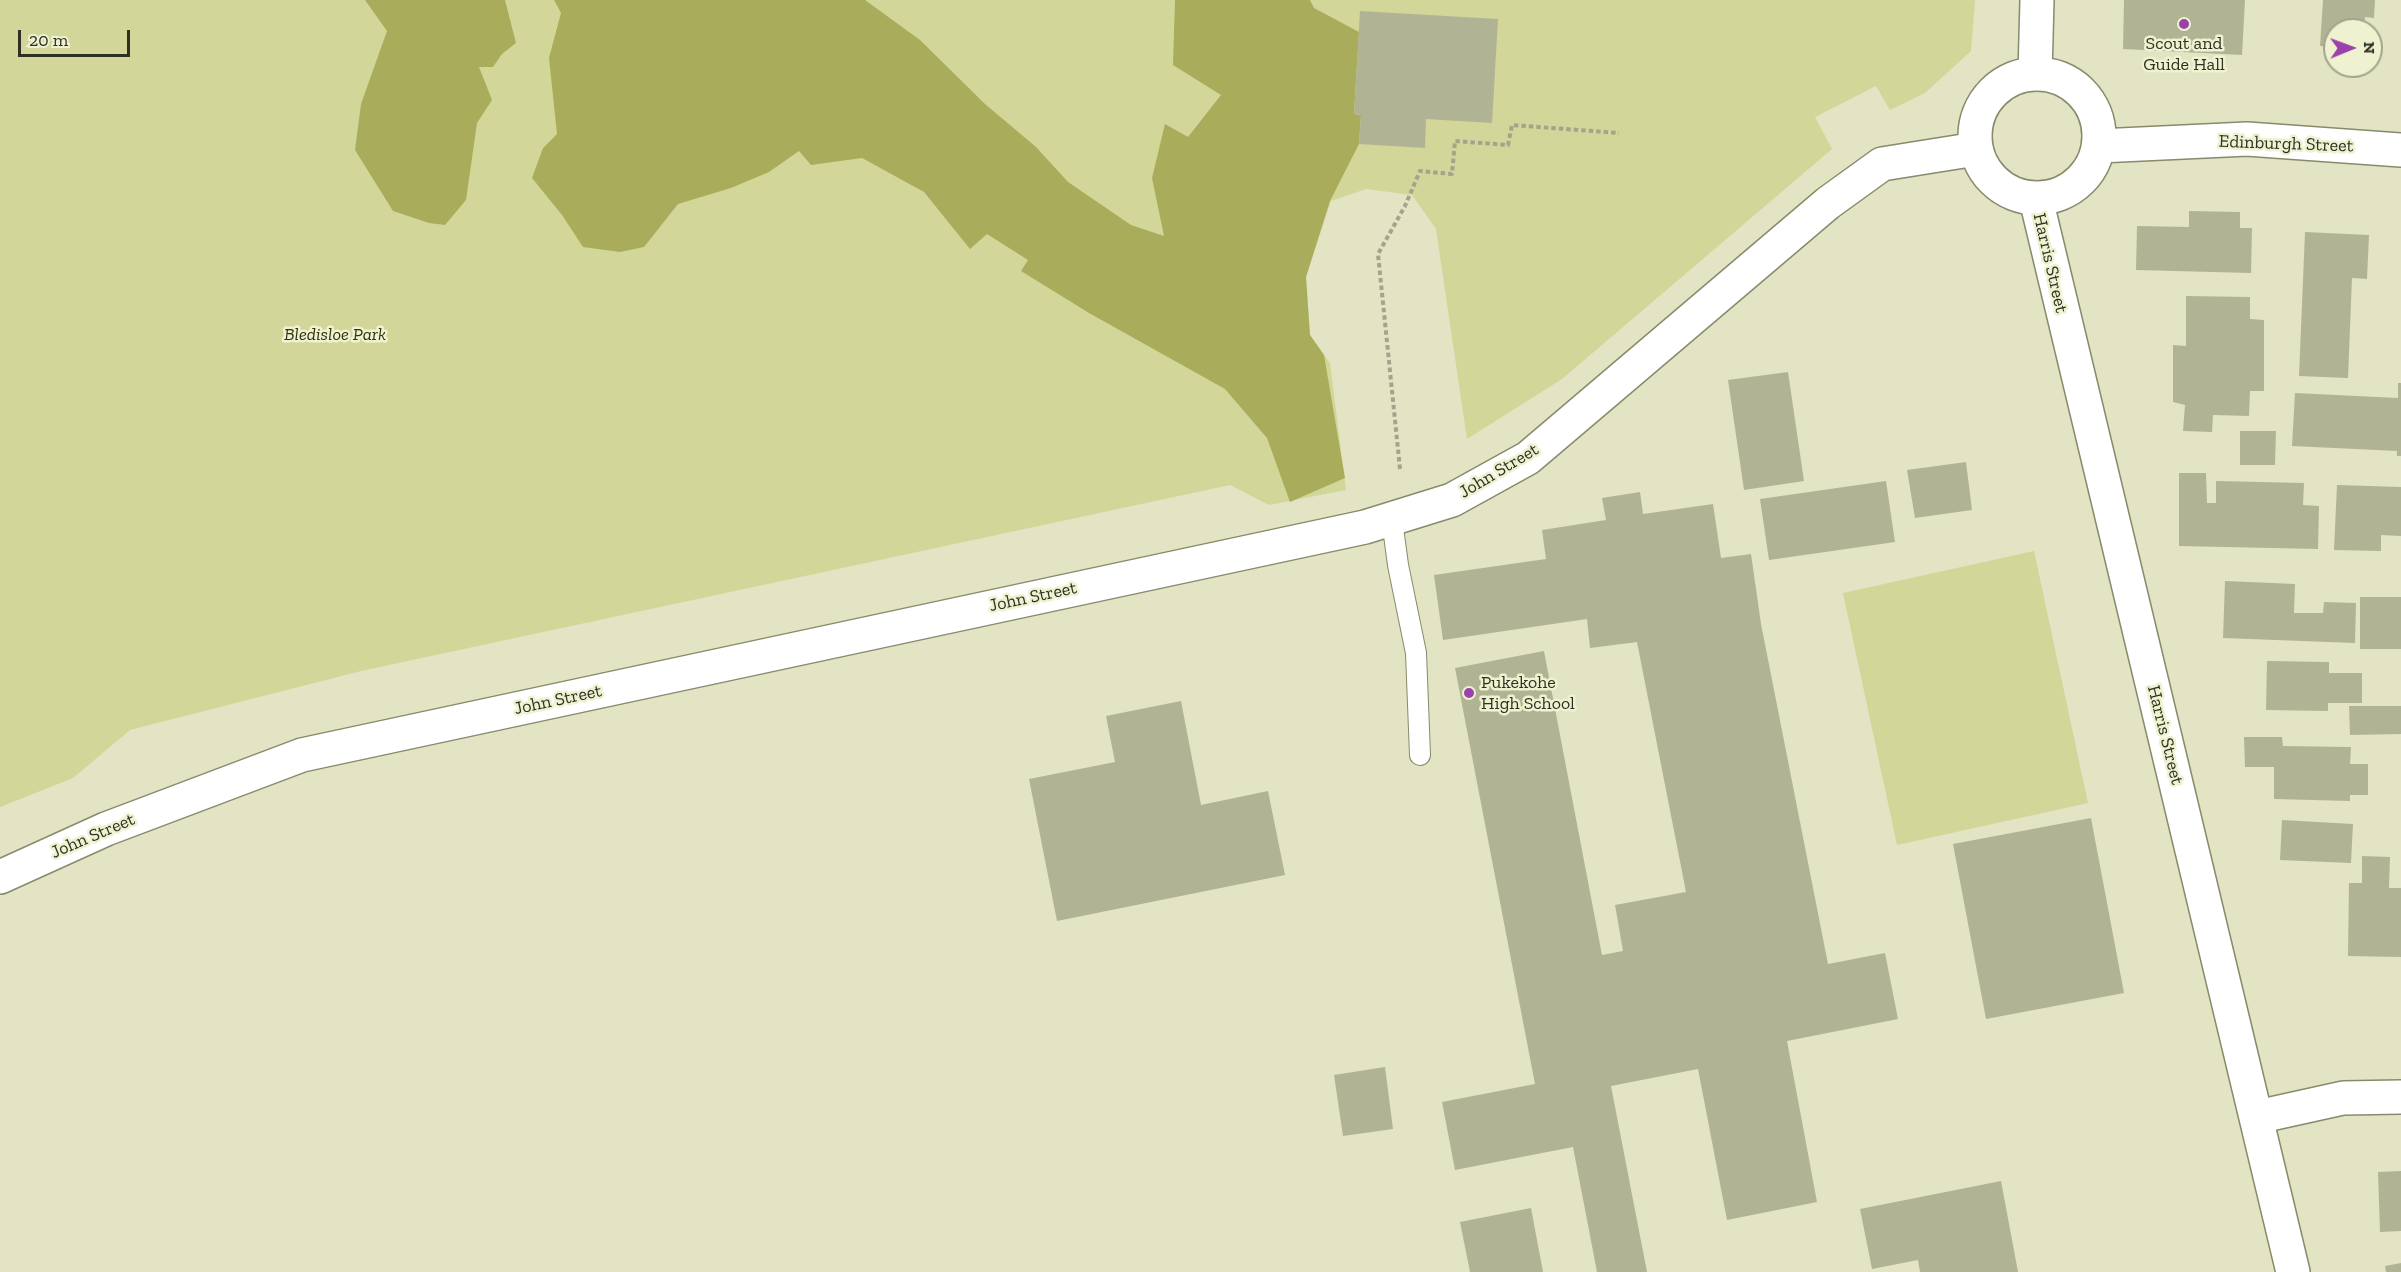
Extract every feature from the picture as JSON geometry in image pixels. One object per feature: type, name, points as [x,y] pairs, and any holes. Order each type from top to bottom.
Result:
[{"type":"street","points":[[2035,74],[2037,0]]},
{"type":"street","points":[[2035,74],[2052,75],[2073,84],[2089,101],[2098,122],[2099,146],[2092,167],[2078,184],[2058,195],[2036,199],[2017,195],[2000,186],[1987,173],[1976,149],[1975,134],[1979,112],[1991,94],[2008,81],[2035,74]]},
{"type":"street","name":"Edinburgh Street","points":[[2099,146],[2247,139],[2401,150]]},
{"type":"street","name":"John Street","points":[[0,877],[106,829],[302,755],[1392,520],[1452,500],[1528,458],[1828,203],[1882,164],[1976,149]]},
{"type":"street","name":"Harris Street","points":[[2036,199],[2293,1272]]},
{"type":"street","points":[[2257,1117],[2343,1098],[2401,1097]]},
{"type":"lane","points":[[1392,520],[1398,565],[1416,653],[1420,755]]},
{"type":"path","points":[[1400,469],[1378,254],[1405,206],[1420,171],[1452,174],[1455,141],[1508,145],[1512,125],[1618,133]]},
{"type":"green space","name":"Bledisloe Park","points":[[0,0],[1975,0],[1971,51],[1925,93],[1890,110],[1876,86],[1815,117],[1832,149],[1562,379],[1467,439],[1436,229],[1412,195],[1366,189],[1331,201],[1306,277],[1310,335],[1330,363],[1346,490],[1269,505],[1230,485],[361,671],[130,730],[73,778],[0,807]]},
{"type":"green space","points":[[365,0],[505,0],[516,43],[502,54],[493,67],[479,67],[492,100],[477,123],[466,200],[445,225],[429,223],[393,211],[355,150],[361,104],[387,31]]},
{"type":"green space","points":[[554,0],[865,0],[920,40],[985,104],[1036,147],[1068,182],[1131,225],[1164,236],[1152,178],[1165,124],[1188,137],[1221,95],[1173,65],[1175,0],[1310,0],[1314,8],[1359,32],[1354,114],[1361,115],[1359,144],[1330,201],[1306,277],[1310,335],[1324,355],[1345,478],[1290,502],[1267,438],[1225,389],[1089,313],[1021,271],[1028,260],[987,234],[970,249],[924,192],[862,158],[811,165],[799,151],[769,172],[731,188],[678,204],[644,247],[620,252],[583,247],[562,215],[532,178],[543,148],[557,134],[549,58],[561,13]]},
{"type":"green space","points":[[2034,551],[2088,803],[1897,845],[1843,593]]},
{"type":"building","name":"Scout and Guide Hall","points":[[2124,0],[2245,0],[2242,55],[2123,49]]},
{"type":"building","points":[[2323,0],[2375,0],[2374,18],[2323,18],[2323,46],[2320,46]]},
{"type":"building","points":[[1360,11],[1498,19],[1492,123],[1426,119],[1425,148],[1359,144],[1361,115],[1354,114]]},
{"type":"building","points":[[2189,211],[2240,212],[2240,228],[2252,228],[2251,273],[2136,270],[2137,226],[2189,227]]},
{"type":"building","points":[[2305,232],[2369,235],[2367,279],[2352,278],[2348,378],[2299,376]]},
{"type":"building","points":[[2186,296],[2250,297],[2250,319],[2264,320],[2264,391],[2250,391],[2249,416],[2213,415],[2212,432],[2183,431],[2185,405],[2173,402],[2173,345],[2186,346]]},
{"type":"building","points":[[1788,372],[1804,481],[1744,490],[1728,380]]},
{"type":"building","points":[[2398,383],[2401,383],[2401,456],[2397,456],[2397,451],[2292,446],[2295,393],[2398,398]]},
{"type":"building","points":[[2240,431],[2276,431],[2275,465],[2240,465]]},
{"type":"building","points":[[1966,462],[1972,510],[1915,518],[1907,470]]},
{"type":"building","points":[[2179,473],[2206,473],[2207,503],[2216,503],[2216,481],[2304,483],[2303,505],[2319,506],[2318,549],[2179,546]]},
{"type":"building","points":[[1886,481],[1895,542],[1769,560],[1760,499]]},
{"type":"building","points":[[2337,485],[2401,487],[2401,536],[2381,535],[2381,551],[2334,550]]},
{"type":"building","points":[[1640,492],[1643,514],[1713,504],[1721,558],[1751,554],[1761,624],[1828,964],[1885,953],[1898,1019],[1787,1041],[1817,1202],[1727,1220],[1698,1069],[1611,1086],[1647,1272],[1597,1272],[1573,1147],[1455,1170],[1442,1102],[1535,1084],[1455,668],[1544,651],[1602,955],[1623,951],[1615,905],[1686,892],[1637,642],[1590,648],[1587,619],[1443,640],[1434,575],[1546,559],[1542,530],[1606,520],[1602,498]]},
{"type":"building","points":[[2225,581],[2295,584],[2294,613],[2323,613],[2324,602],[2356,603],[2355,643],[2223,638]]},
{"type":"building","points":[[2360,597],[2401,597],[2401,649],[2360,649]]},
{"type":"building","points":[[2267,661],[2329,662],[2329,673],[2362,673],[2362,703],[2328,703],[2328,711],[2266,710]]},
{"type":"building","points":[[1181,701],[1201,805],[1268,791],[1285,875],[1057,921],[1029,779],[1115,762],[1106,716]]},
{"type":"building","points":[[2349,706],[2401,706],[2401,734],[2350,735]]},
{"type":"building","points":[[2244,737],[2282,737],[2283,746],[2351,747],[2350,764],[2368,764],[2368,795],[2350,795],[2350,801],[2274,799],[2274,767],[2245,767]]},
{"type":"building","points":[[2091,818],[2124,993],[1986,1019],[1953,844]]},
{"type":"building","points":[[2282,820],[2353,824],[2351,863],[2280,860]]},
{"type":"building","points":[[2362,856],[2390,857],[2389,888],[2401,888],[2401,957],[2348,956],[2349,883],[2362,883]]},
{"type":"building","points":[[1385,1067],[1393,1129],[1343,1136],[1334,1075]]},
{"type":"building","points":[[2401,1171],[2401,1231],[2380,1232],[2378,1172]]},
{"type":"building","points":[[2001,1181],[2018,1272],[1920,1272],[1918,1260],[1872,1269],[1860,1209]]},
{"type":"building","points":[[1531,1208],[1543,1272],[1470,1272],[1460,1222]]},
{"type":"building","points":[[2401,1263],[2401,1272],[2386,1272],[2385,1266]]},
{"type":"place","name":"Scout and Guide Hall","points":[[2184,24]]},
{"type":"place","name":"Pukekohe High School","points":[[1469,693]]}]
